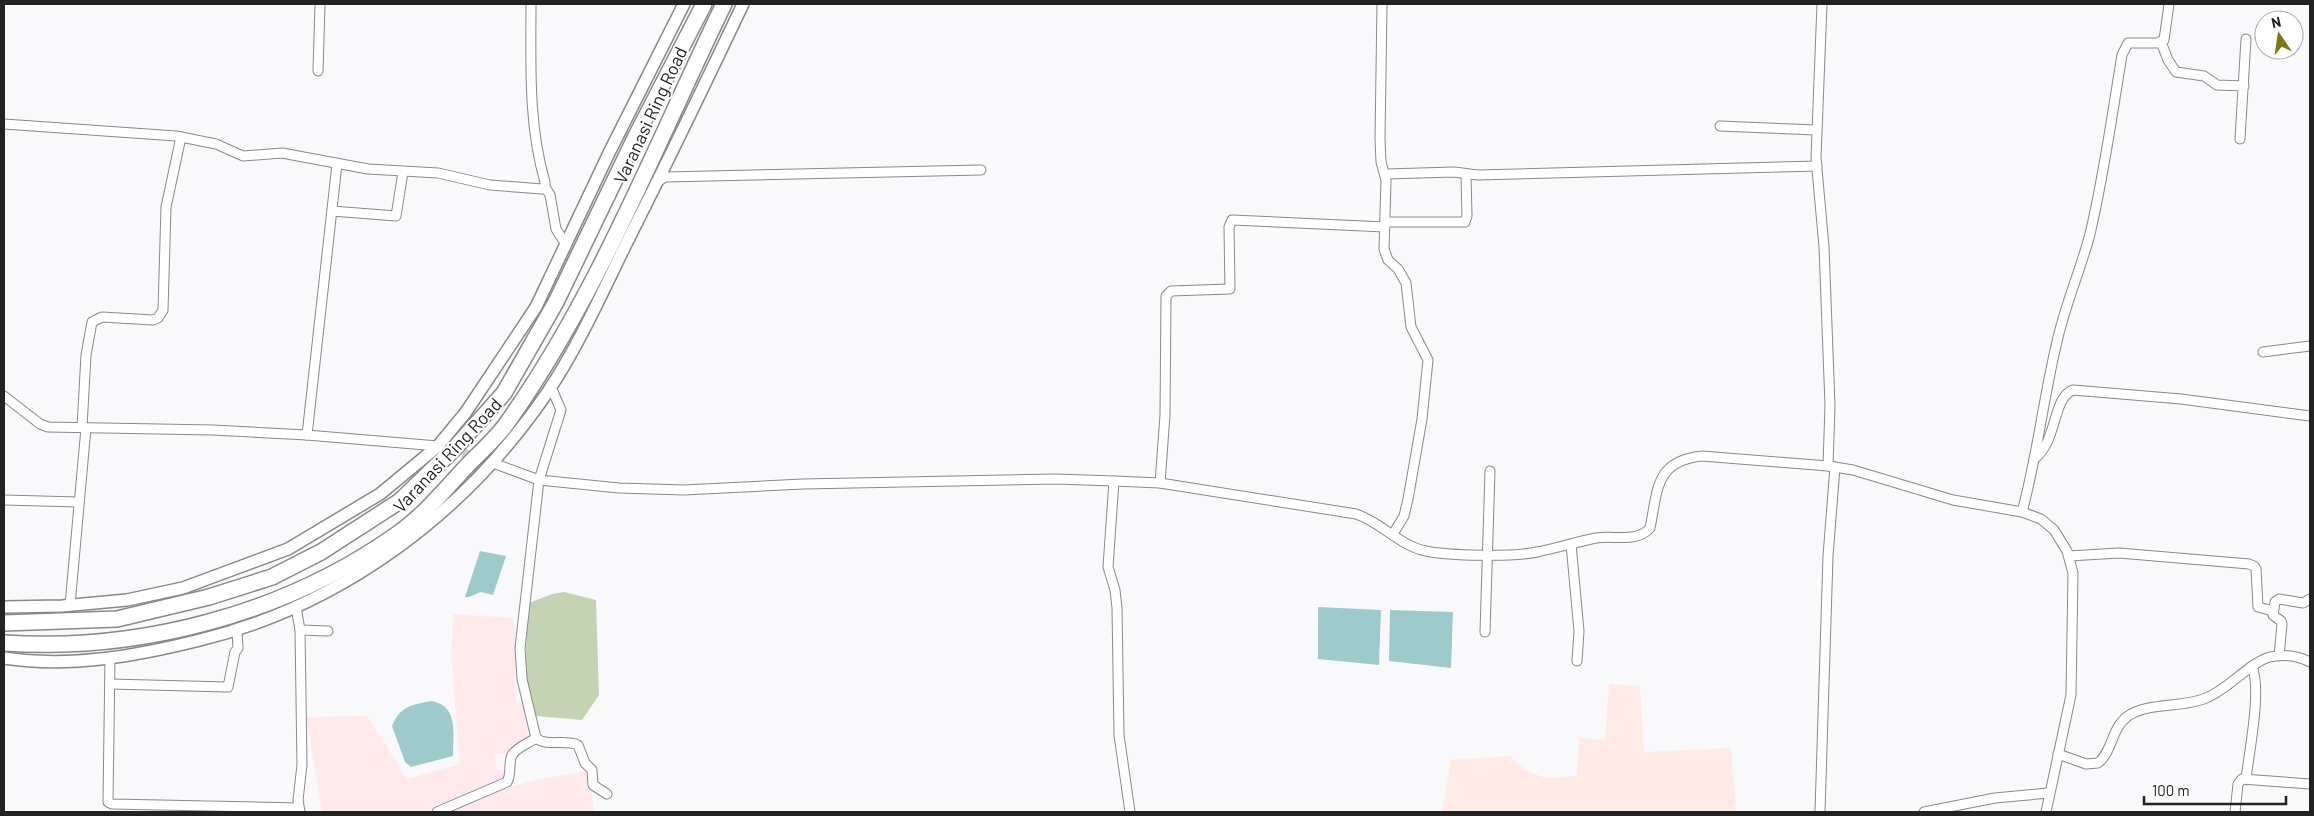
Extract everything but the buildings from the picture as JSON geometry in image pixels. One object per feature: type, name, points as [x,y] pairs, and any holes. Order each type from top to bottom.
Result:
[{"type":"highway","points":[[4,623],[117,619],[209,597],[272,577],[313,556],[400,501],[455,448],[504,393],[556,302],[636,136],[704,4]]},
{"type":"highway","name":"Varanasi Ring Road","points":[[4,643],[36,645],[145,637],[226,617],[292,594],[398,534],[438,498],[506,425],[565,334],[600,265],[724,4]]},
{"type":"street","points":[[318,71],[320,4]]},
{"type":"street","points":[[531,4],[535,141],[545,187],[550,195],[556,229],[565,243]]},
{"type":"street","points":[[4,607],[70,605],[127,600],[183,588],[288,549],[380,494],[438,446],[466,412],[536,307],[565,243],[684,4]]},
{"type":"street","points":[[4,658],[58,663],[110,658],[157,651],[237,631],[296,607],[346,582],[414,537],[492,463],[522,427],[550,387],[586,324],[743,4]]},
{"type":"street","points":[[1382,4],[1380,139],[1381,162],[1386,174],[1386,256],[1403,276],[1410,308],[1411,328],[1428,360],[1422,419],[1408,499],[1404,516],[1393,534]]},
{"type":"street","points":[[1820,812],[1823,783],[1832,466],[1824,247],[1816,130],[1822,4]]},
{"type":"street","points":[[2161,42],[2164,40],[2169,4]]},
{"type":"street","points":[[2240,139],[2246,39]]},
{"type":"street","points":[[2022,512],[2062,321],[2080,270],[2090,232],[2125,47],[2133,42],[2161,42]]},
{"type":"street","points":[[2161,42],[2168,60],[2176,72],[2204,76],[2217,84],[2244,86]]},
{"type":"street","points":[[4,124],[181,137],[216,144],[243,156],[282,153],[337,164],[403,172],[438,173],[480,183],[526,189],[542,189],[545,187]]},
{"type":"street","points":[[1720,126],[1816,130]]},
{"type":"street","points":[[70,605],[80,502],[86,355],[92,322],[102,317],[153,320],[158,318],[163,310],[166,207],[181,137]]},
{"type":"street","points":[[307,435],[337,164]]},
{"type":"street","points":[[1386,174],[1817,166]]},
{"type":"street","points":[[657,182],[665,177],[981,170]]},
{"type":"street","points":[[332,211],[396,216],[403,172]]},
{"type":"street","points":[[1160,484],[1165,415],[1166,296],[1171,291],[1230,289],[1230,223],[1237,219],[1385,225],[1465,222],[1466,174]]},
{"type":"street","points":[[2263,352],[2310,346]]},
{"type":"street","points":[[550,387],[560,410],[540,480],[520,648],[522,679],[536,738],[543,742],[571,742],[578,745],[585,764],[592,770],[593,784],[607,794]]},
{"type":"street","points":[[2048,389],[2064,396]]},
{"type":"street","points":[[2034,460],[2048,445],[2064,396],[2068,392],[2079,390],[2181,399],[2310,416]]},
{"type":"street","points":[[4,396],[40,424],[48,427],[213,430],[307,435],[438,446]]},
{"type":"street","points":[[492,463],[540,480],[620,488],[684,490],[803,484],[1056,479],[1160,484],[1356,514],[1368,518],[1412,547],[1426,551],[1487,554],[1526,554],[1599,538],[1639,536],[1650,528],[1660,480],[1666,470],[1676,462],[1690,458],[1702,456],[1832,466],[1853,470],[1953,500],[2022,512],[2041,519],[2054,530],[2069,556],[2073,573],[2071,695],[2046,812]]},
{"type":"street","points":[[1485,632],[1490,471]]},
{"type":"street","points":[[1114,481],[1108,567],[1115,590],[1117,608],[1119,735],[1130,812]]},
{"type":"street","points":[[4,500],[80,502]]},
{"type":"street","points":[[1571,544],[1579,631],[1577,661]]},
{"type":"street","points":[[2069,556],[2096,553],[2128,553],[2249,564],[2256,569],[2258,607],[2273,611]]},
{"type":"street","points":[[2279,656],[2282,624],[2274,617],[2275,602],[2279,599],[2303,603],[2310,599]]},
{"type":"street","points":[[110,658],[108,802],[299,810],[302,765],[300,630],[296,607]]},
{"type":"street","points":[[300,630],[328,631]]},
{"type":"street","points":[[110,684],[228,687],[235,652],[238,648],[237,631]]},
{"type":"street","points":[[2058,754],[2086,764],[2098,763],[2105,756],[2116,728],[2130,715],[2204,699],[2231,684],[2262,660],[2279,656],[2294,656],[2310,662]]},
{"type":"street","points":[[2246,779],[2256,696],[2256,678],[2252,667]]},
{"type":"street","points":[[437,812],[507,782],[510,777],[511,757],[514,752],[536,738]]},
{"type":"street","points":[[2235,812],[2240,781],[2246,779],[2310,784]]},
{"type":"street","points":[[1924,812],[1987,799],[2049,794]]},
{"type":"shaded area","points":[[453,614],[514,618],[516,703],[525,703],[528,738],[508,752],[495,755],[497,769],[508,771],[507,776],[501,781],[426,812],[322,812],[306,717],[367,716],[407,779],[460,764],[451,656]]},
{"type":"shaded area","points":[[1609,684],[1640,686],[1644,752],[1731,748],[1736,812],[1442,812],[1451,760],[1510,756],[1525,770],[1545,778],[1577,776],[1579,738],[1605,740]]},
{"type":"shaded area","points":[[588,771],[594,812],[446,812],[497,791],[535,780]]},
{"type":"green space","points":[[564,592],[596,600],[599,695],[582,720],[536,716],[524,675],[529,603],[552,594]]},
{"type":"water","points":[[480,551],[506,556],[493,595],[481,592],[465,597]]},
{"type":"water","points":[[1318,607],[1381,610],[1379,665],[1318,659]]},
{"type":"water","points":[[1390,610],[1453,612],[1451,668],[1389,661]]},
{"type":"water","points":[[432,701],[441,704],[451,715],[453,722],[453,756],[411,767],[405,762],[392,726],[403,710],[413,705]]},
{"type":"tunnel","points":[[450,449],[493,463]]}]
